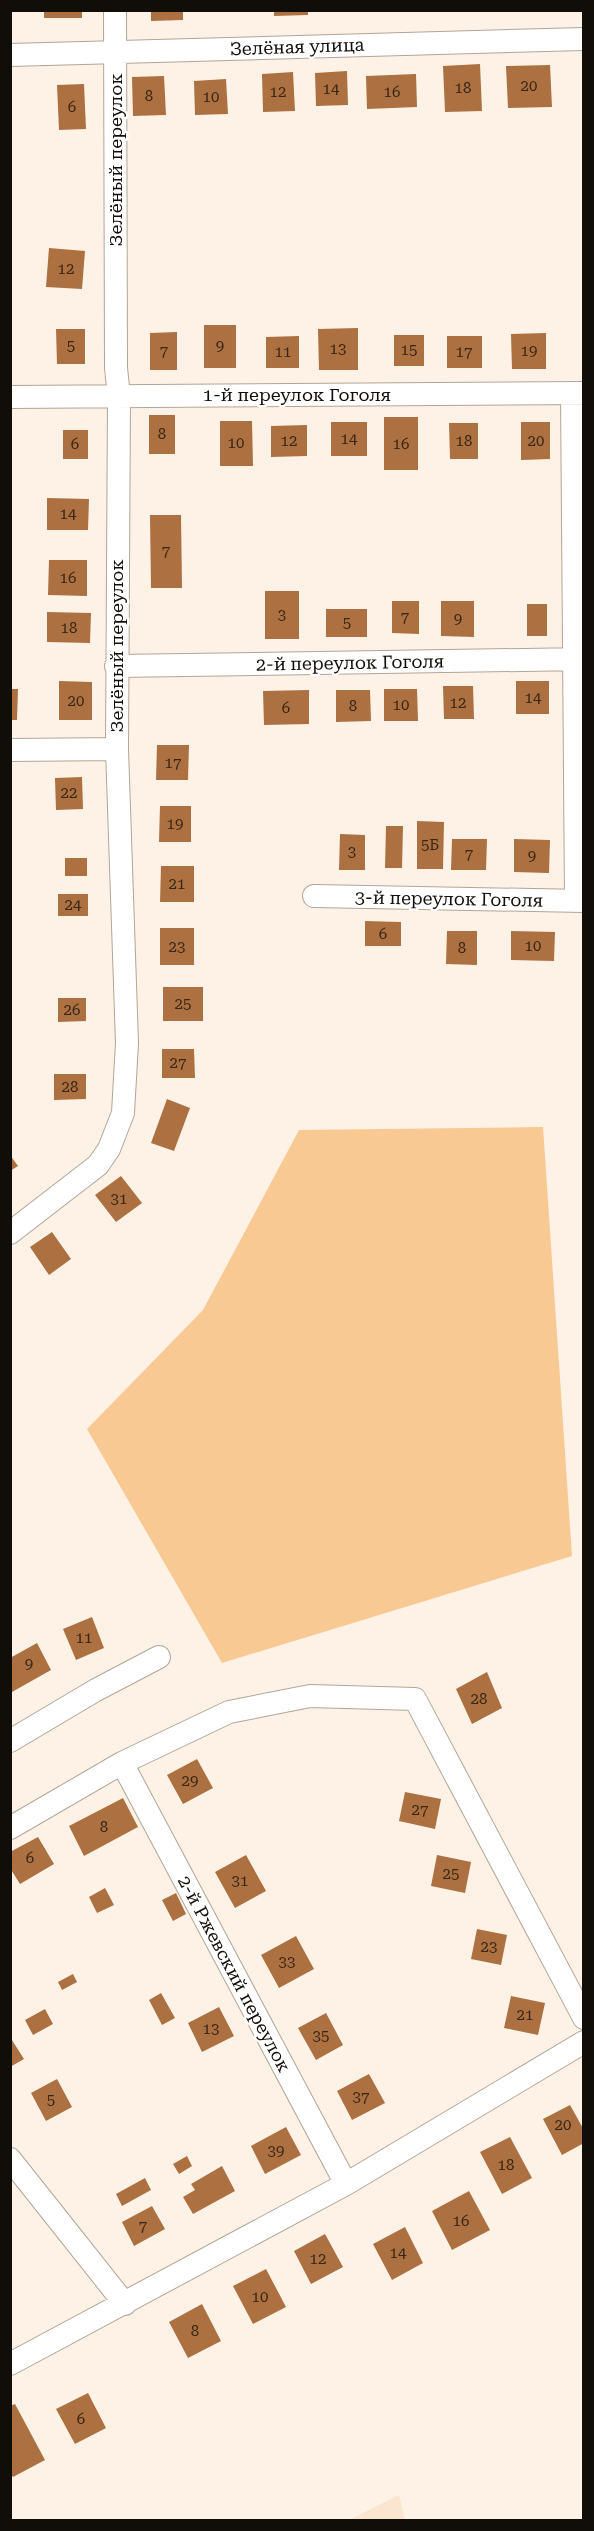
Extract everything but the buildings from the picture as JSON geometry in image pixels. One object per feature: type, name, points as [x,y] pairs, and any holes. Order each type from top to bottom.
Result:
[{"type":"street","name":"Зелёный переулок","points":[[10,1233],[98,1165],[113,1140],[123,1113],[127,1043],[116,666],[119,396],[116,368],[115,10]]},
{"type":"street","name":"Зелёная улица","points":[[10,55],[584,39]]},
{"type":"street","name":"1-й переулок Гоголя","points":[[10,397],[578,393]]},
{"type":"street","points":[[578,393],[580,901]]},
{"type":"street","name":"2-й переулок Гоголя","points":[[116,666],[579,659]]},
{"type":"street","points":[[10,750],[117,749]]},
{"type":"street","name":"3-й переулок Гоголя","points":[[314,896],[580,901]]},
{"type":"street","points":[[10,1741],[96,1690],[159,1657]]},
{"type":"street","points":[[10,1828],[122,1763],[230,1712],[310,1696],[415,1699],[584,2018]]},
{"type":"street","name":"2-й Ржевский переулок","points":[[122,1763],[346,2184]]},
{"type":"street","points":[[10,2364],[346,2184],[584,2042]]},
{"type":"street","points":[[10,2159],[125,2304]]},
{"type":"shaded area","points":[[543,1127],[572,1556],[222,1663],[87,1429],[203,1310],[299,1130]]},
{"type":"shaded area","points":[[399,2495],[405,2520],[349,2520]]}]
